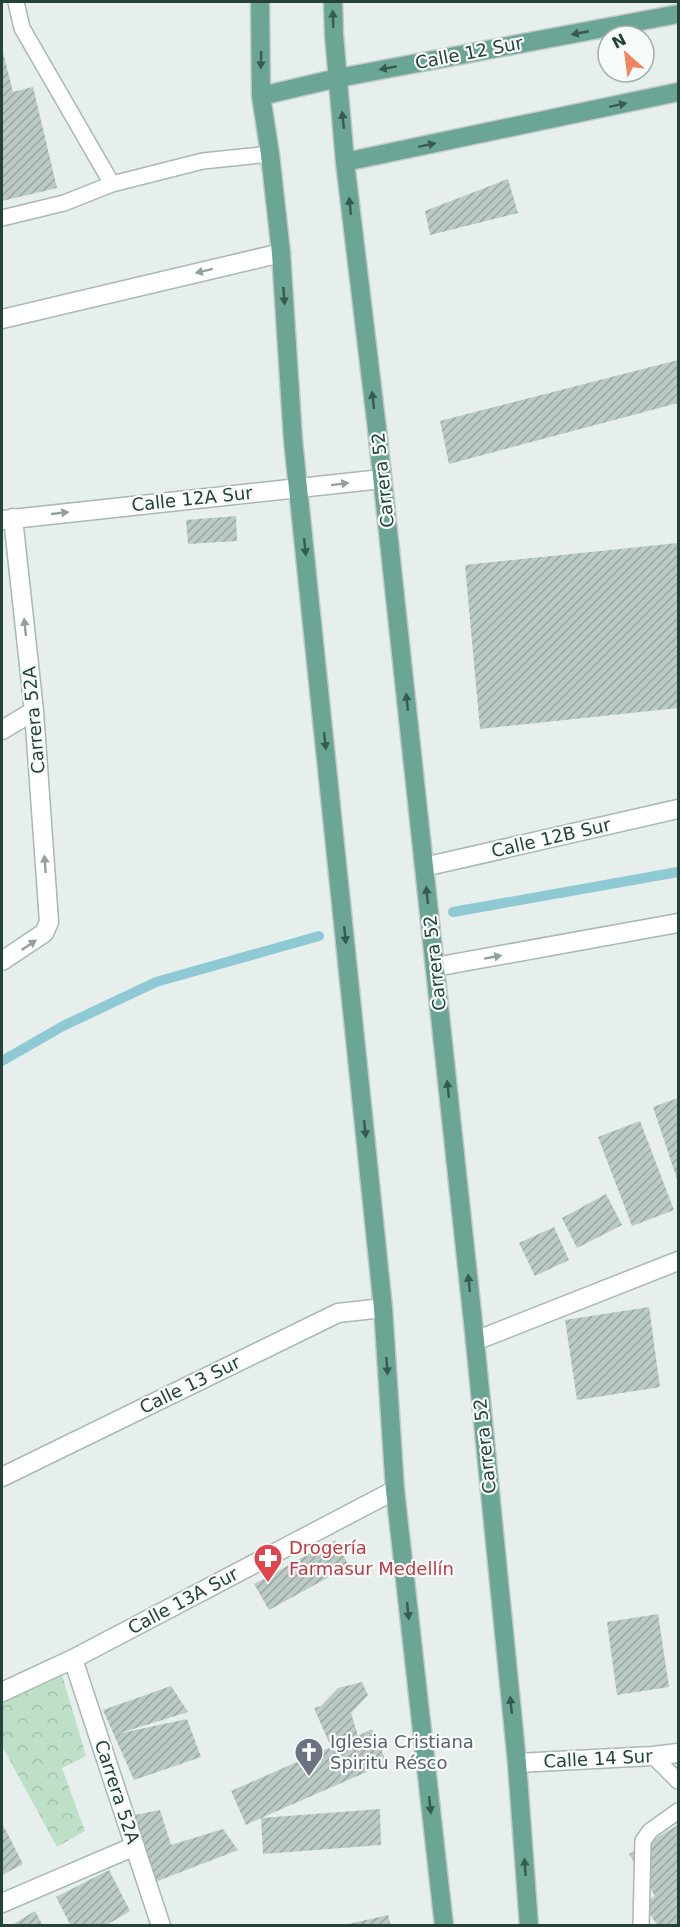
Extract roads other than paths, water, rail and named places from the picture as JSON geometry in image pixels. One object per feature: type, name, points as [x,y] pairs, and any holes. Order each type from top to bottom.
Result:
[{"type":"main road","points":[[260,2],[261,96],[281,254],[298,489],[383,1308],[395,1490],[444,1926]]},
{"type":"main road","name":"Carrera 52","points":[[333,2],[345,162],[382,479],[475,1341],[517,1763],[529,1926]]},
{"type":"main road","name":"Calle 12 Sur","points":[[261,96],[338,78],[678,14]]},
{"type":"main road","points":[[345,162],[678,92]]},
{"type":"street","points":[[2,319],[281,254]]},
{"type":"street","name":"Calle 12A Sur","points":[[7,519],[382,479]]},
{"type":"street","name":"Carrera 52A","points":[[2,961],[44,933],[49,922],[34,711],[7,519]]},
{"type":"street","points":[[2,730],[34,711]]},
{"type":"street","name":"Calle 12B Sur","points":[[424,867],[678,809]]},
{"type":"street","points":[[435,967],[678,923]]},
{"type":"street","points":[[475,1341],[678,1261]]},
{"type":"street","name":"Calle 13 Sur","points":[[2,1477],[338,1313],[383,1308]]},
{"type":"street","name":"Calle 13A Sur","points":[[2,1692],[73,1659],[395,1490]]},
{"type":"street","name":"Carrera 52A","points":[[73,1659],[161,1926]]},
{"type":"street","name":"Calle 14 Sur","points":[[517,1763],[678,1753]]},
{"type":"street","points":[[2,1903],[135,1846]]},
{"type":"lane","points":[[16,2],[22,28],[112,184]]},
{"type":"lane","points":[[2,218],[64,203],[112,184],[202,161],[270,154]]},
{"type":"lane","points":[[653,1756],[678,1781]]},
{"type":"lane","points":[[641,1926],[643,1841],[650,1831],[678,1811]]},
{"type":"waterway","points":[[453,912],[678,872]]},
{"type":"waterway","points":[[2,1061],[63,1026],[156,982],[319,936]]},
{"type":"place","name":"Drogería Farmasur Medellín","points":[[268,1584]]},
{"type":"place","name":"Iglesia Cristiana Spiritu Résco","points":[[309,1778]]}]
